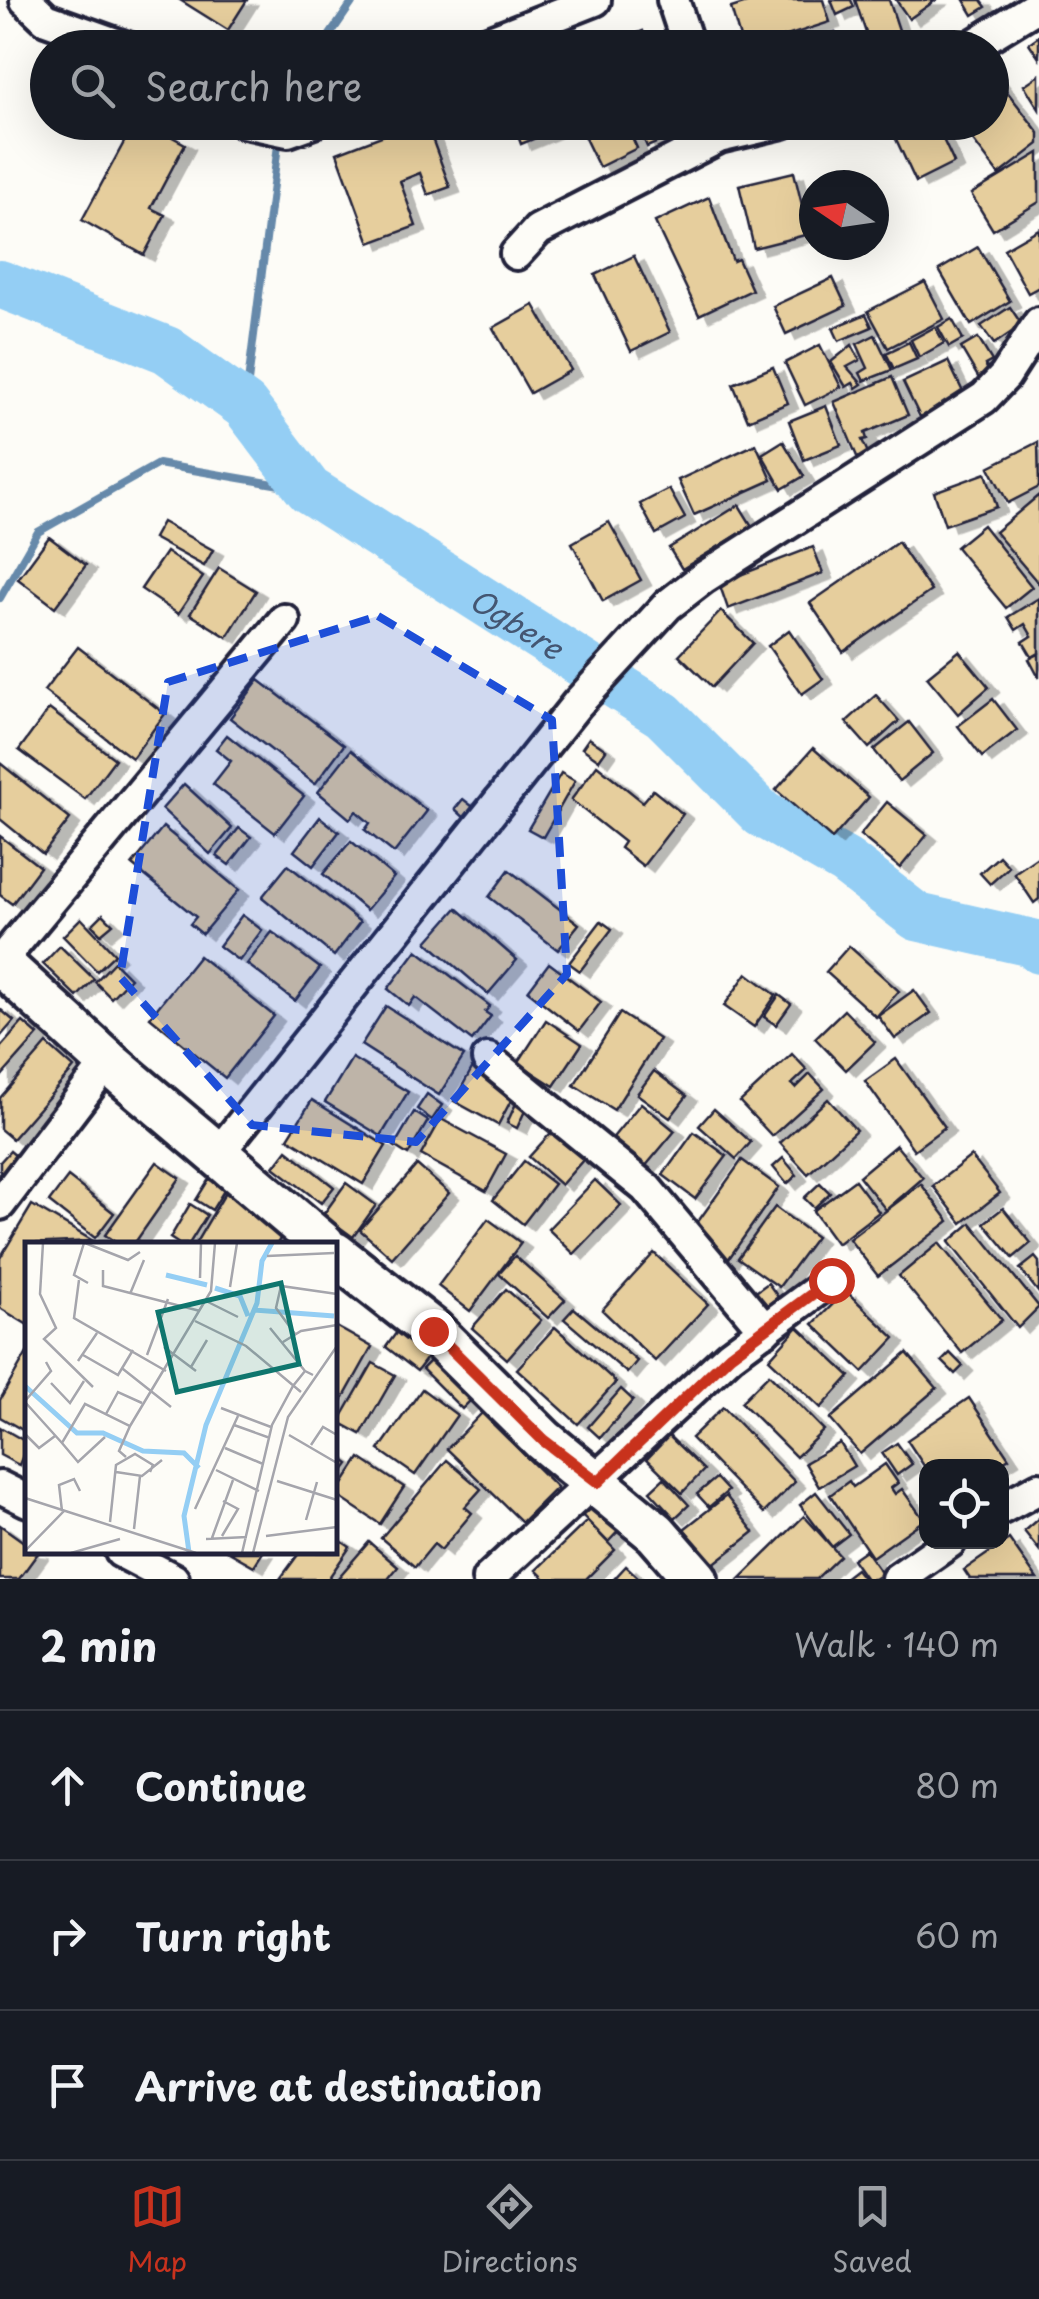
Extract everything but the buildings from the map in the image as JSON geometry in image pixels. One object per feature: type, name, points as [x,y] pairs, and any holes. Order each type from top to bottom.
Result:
[{"type":"street","points":[[26,0],[46,19],[77,30]]},
{"type":"street","points":[[519,30],[595,0]]},
{"type":"street","points":[[673,0],[683,30]]},
{"type":"street","points":[[998,30],[1039,5]]},
{"type":"street","points":[[516,254],[538,230],[699,140]]},
{"type":"street","points":[[217,1155],[616,657],[703,578],[984,398],[1005,376],[1039,323]]},
{"type":"street","points":[[284,620],[0,963],[108,1062],[320,1242]]},
{"type":"street","points":[[488,1059],[646,1188],[765,1330]]},
{"type":"street","points":[[0,1204],[108,1062]]},
{"type":"street","points":[[338,1256],[433,1331],[543,1440],[656,1534],[696,1579]]},
{"type":"street","points":[[488,1579],[598,1482],[696,1387],[831,1280]]},
{"type":"street","points":[[0,1487],[25,1500]]},
{"type":"street","points":[[1009,1504],[1039,1488]]},
{"type":"street","points":[[897,1579],[940,1549]]},
{"type":"street","points":[[127,1554],[161,1566]]},
{"type":"highlighted area","points":[[378,616],[552,720],[567,974],[416,1142],[252,1125],[120,977],[168,682]]},
{"type":"waterway","points":[[333,30],[354,0]]},
{"type":"waterway","points":[[245,406],[279,140]]},
{"type":"waterway","name":"Ogbere","points":[[0,284],[167,350],[245,406],[309,490],[663,715],[762,814],[846,862],[917,917],[1032,943],[1039,950]]},
{"type":"waterway","points":[[0,598],[38,532],[158,464],[309,490]]},
{"type":"route","points":[[433,1331],[543,1440],[598,1482],[730,1355],[831,1280]]}]
